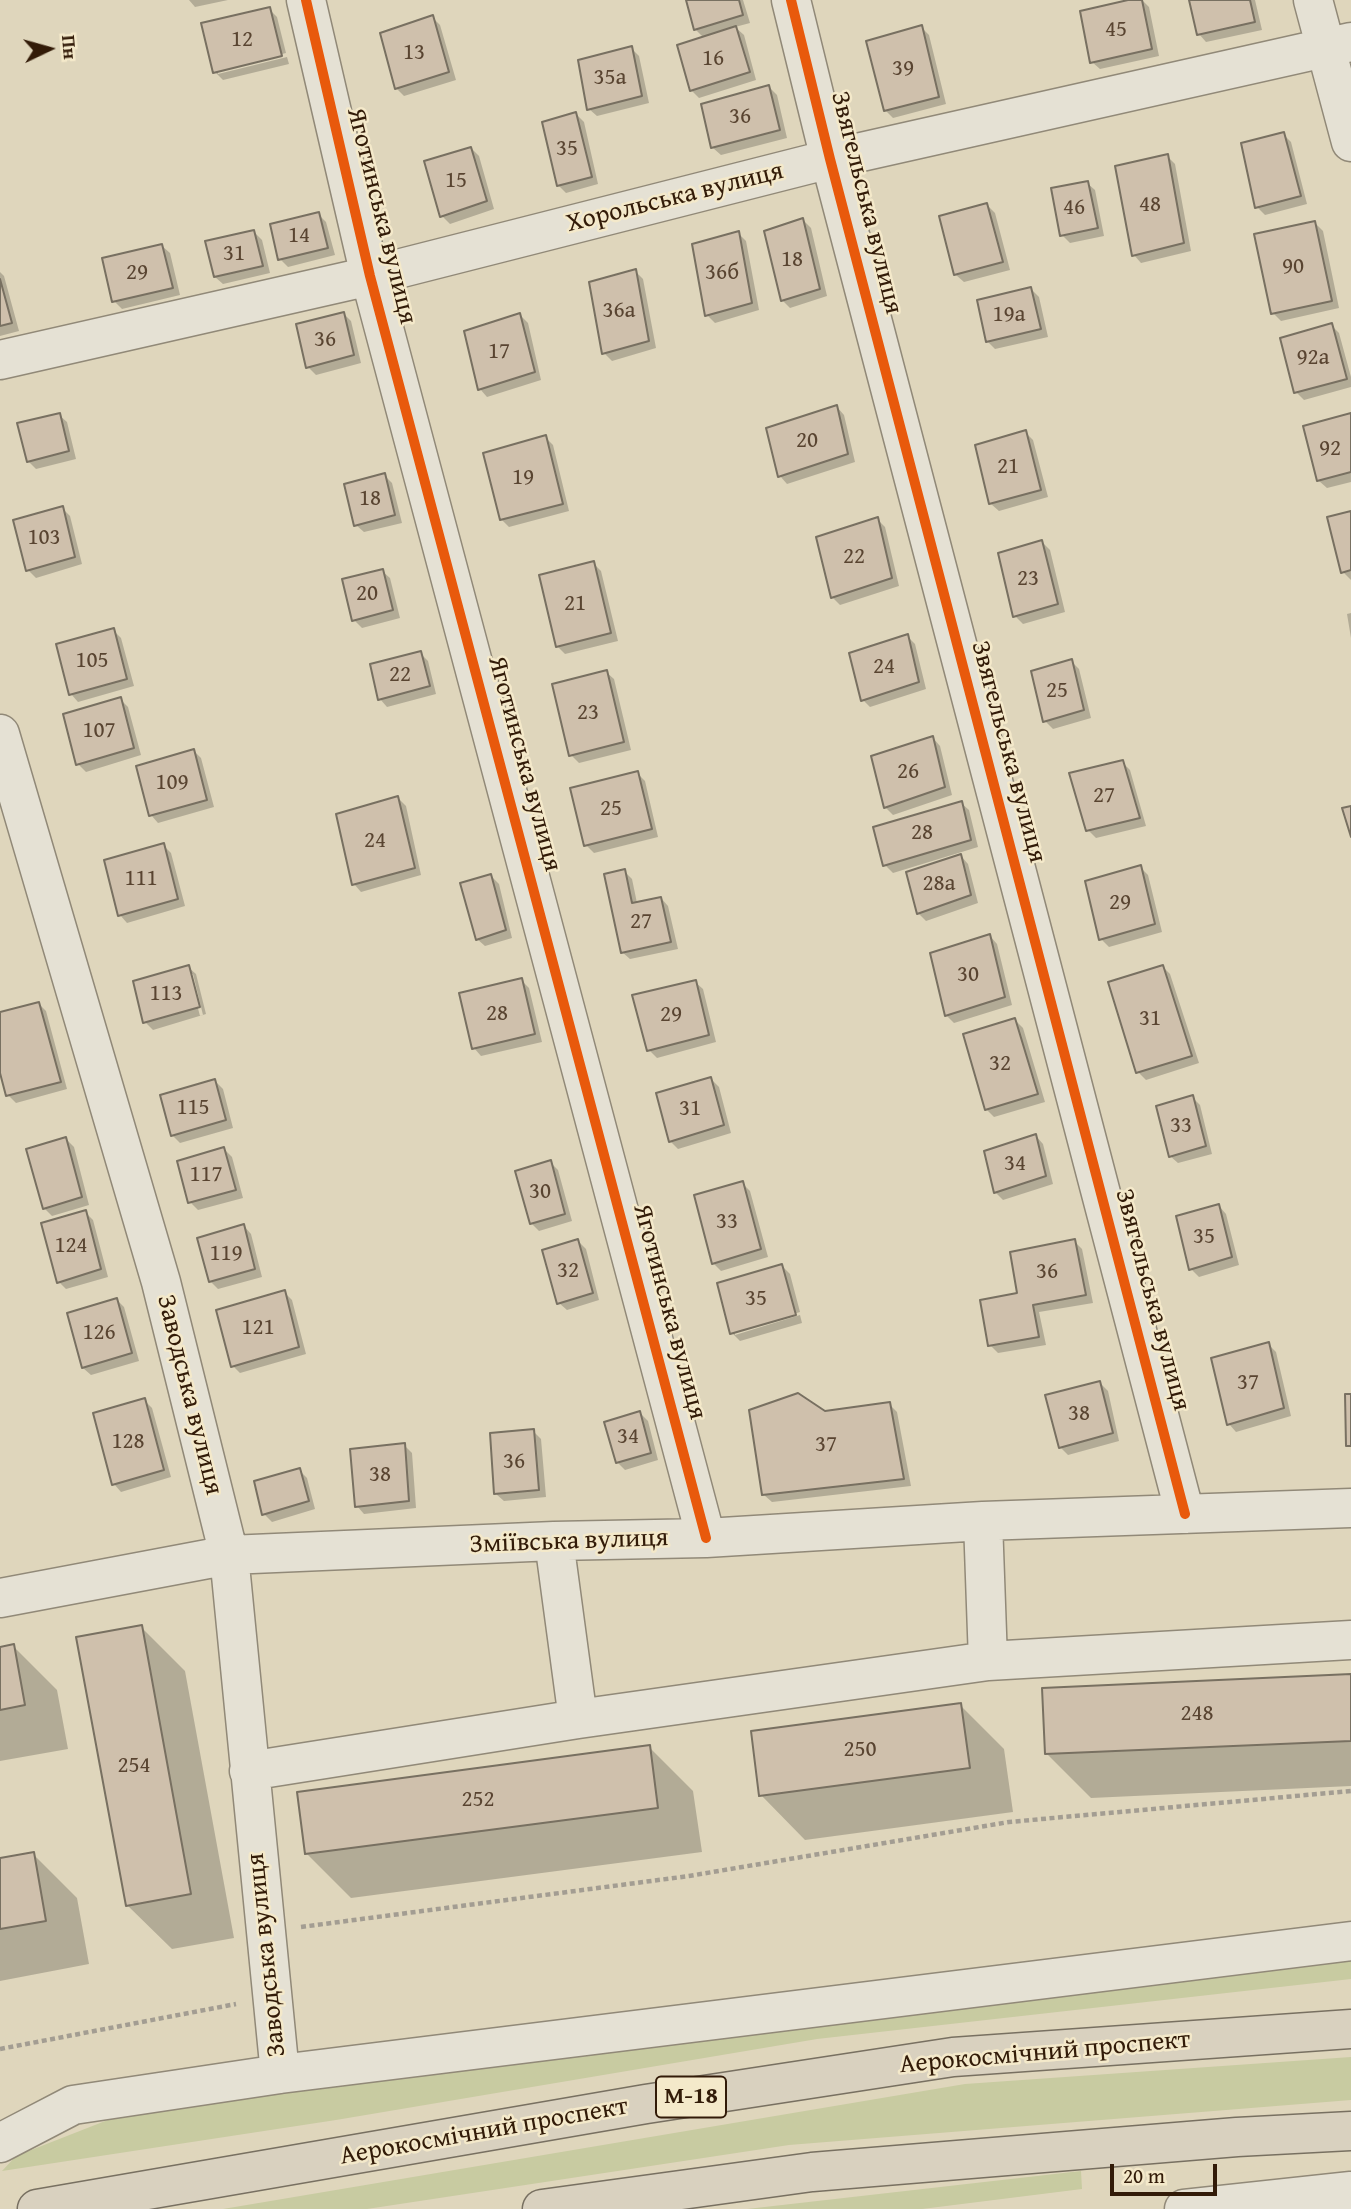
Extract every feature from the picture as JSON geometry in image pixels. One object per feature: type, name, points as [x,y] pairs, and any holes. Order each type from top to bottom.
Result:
[{"type":"main road","name":"Аерокосмічний проспект","points":[[37,2209],[646,2104],[953,2057],[1351,2029]]},
{"type":"main road","points":[[542,2209],[812,2172],[1237,2137],[1351,2132]]},
{"type":"street","name":"Яготинська вулиця","points":[[306,0],[370,276],[706,1538]]},
{"type":"street","name":"Звягельська вулиця","points":[[791,0],[830,159],[1185,1514]]},
{"type":"street","points":[[1313,0],[1339,45],[1351,142]]},
{"type":"street","name":"Хорольська вулиця","points":[[0,360],[370,276],[830,159],[1339,45]]},
{"type":"street","name":"Заводська вулиця","points":[[0,734],[161,1282],[229,1555],[280,2074]]},
{"type":"street","name":"Зміївська вулиця","points":[[0,1598],[229,1555],[554,1541],[706,1538],[983,1521],[1351,1507]]},
{"type":"street","points":[[983,1521],[988,1661]]},
{"type":"street","points":[[554,1541],[578,1719]]},
{"type":"street","points":[[249,1770],[578,1719],[988,1661],[1351,1640]]},
{"type":"street","points":[[0,2117],[280,2074],[1351,1941]]},
{"type":"street","points":[[0,2143],[72,2105]]},
{"type":"street","points":[[1184,2209],[1259,2204],[1351,2191]]},
{"type":"path","points":[[265,1932],[689,1876],[1009,1822],[1351,1791]]},
{"type":"path","points":[[0,2049],[271,1998]]},
{"type":"green space","points":[[1351,1954],[1351,1979],[817,2039],[336,2120],[2,2171],[16,2156],[123,2114]]},
{"type":"green space","points":[[1351,2057],[1351,2100],[789,2145],[367,2209],[223,2209],[965,2084]]},
{"type":"green space","points":[[1081,2171],[1082,2189],[922,2209],[747,2209]]},
{"type":"building","points":[[686,0],[739,0],[743,15],[694,30]]},
{"type":"building","points":[[1128,0],[1142,0],[1152,49],[1090,63],[1080,11]]},
{"type":"building","points":[[1189,0],[1250,0],[1255,22],[1197,35]]},
{"type":"building","points":[[270,7],[282,56],[213,73],[201,23]]},
{"type":"building","points":[[433,15],[449,72],[395,89],[380,33]]},
{"type":"building","points":[[922,25],[939,97],[884,111],[866,41]]},
{"type":"building","points":[[736,26],[750,72],[690,91],[677,45]]},
{"type":"building","points":[[632,46],[642,96],[587,110],[578,60]]},
{"type":"building","points":[[769,85],[780,130],[711,148],[701,104]]},
{"type":"building","points":[[576,112],[592,177],[557,186],[542,122]]},
{"type":"building","points":[[1284,132],[1301,196],[1255,208],[1241,143]]},
{"type":"building","points":[[471,147],[487,201],[440,217],[424,161]]},
{"type":"building","points":[[1168,154],[1184,243],[1132,256],[1115,166]]},
{"type":"building","points":[[1088,181],[1098,228],[1060,236],[1051,188]]},
{"type":"building","points":[[987,203],[1003,262],[954,275],[939,216]]},
{"type":"building","points":[[319,212],[328,248],[278,260],[270,224]]},
{"type":"building","points":[[803,218],[820,289],[781,301],[764,231]]},
{"type":"building","points":[[1315,221],[1332,301],[1271,314],[1254,234]]},
{"type":"building","points":[[254,230],[263,266],[214,277],[205,241]]},
{"type":"building","points":[[739,231],[752,303],[705,316],[692,244]]},
{"type":"building","points":[[162,244],[173,288],[112,302],[102,258]]},
{"type":"building","points":[[636,269],[649,341],[602,354],[589,282]]},
{"type":"building","points":[[0,279],[12,323],[0,326]]},
{"type":"building","points":[[1031,287],[1041,329],[986,342],[977,300]]},
{"type":"building","points":[[344,312],[354,355],[306,368],[296,324]]},
{"type":"building","points":[[520,313],[535,372],[478,390],[464,331]]},
{"type":"building","points":[[1332,323],[1347,379],[1294,393],[1280,338]]},
{"type":"building","points":[[837,405],[848,454],[778,477],[766,428]]},
{"type":"building","points":[[60,413],[69,451],[27,462],[17,423]]},
{"type":"building","points":[[1351,413],[1351,472],[1317,481],[1303,426]]},
{"type":"building","points":[[1026,430],[1041,490],[989,504],[975,445]]},
{"type":"building","points":[[546,435],[563,504],[500,520],[483,453]]},
{"type":"building","points":[[385,473],[395,515],[354,526],[344,484]]},
{"type":"building","points":[[63,506],[75,557],[26,571],[13,520]]},
{"type":"building","points":[[1351,511],[1351,570],[1341,573],[1327,517]]},
{"type":"building","points":[[878,517],[892,578],[831,598],[816,537]]},
{"type":"building","points":[[1042,540],[1058,604],[1013,617],[998,553]]},
{"type":"building","points":[[594,561],[611,633],[556,647],[539,575]]},
{"type":"building","points":[[383,569],[393,610],[352,621],[342,579]]},
{"type":"building","points":[[114,628],[127,679],[69,695],[56,644]]},
{"type":"building","points":[[908,634],[919,682],[861,701],[849,653]]},
{"type":"building","points":[[421,651],[430,686],[378,700],[370,664]]},
{"type":"building","points":[[1072,659],[1084,710],[1043,722],[1031,671]]},
{"type":"building","points":[[607,670],[624,742],[569,756],[552,684]]},
{"type":"building","points":[[121,697],[134,748],[76,765],[63,714]]},
{"type":"building","points":[[933,736],[945,787],[884,808],[871,756]]},
{"type":"building","points":[[194,749],[207,800],[149,816],[136,766]]},
{"type":"building","points":[[1123,760],[1140,818],[1086,831],[1069,773]]},
{"type":"building","points":[[638,771],[652,829],[584,846],[570,788]]},
{"type":"building","points":[[398,796],[415,868],[352,885],[336,814]]},
{"type":"building","points":[[962,801],[971,840],[883,866],[873,827]]},
{"type":"building","points":[[1351,806],[1351,837],[1342,808]]},
{"type":"building","points":[[164,843],[178,899],[118,916],[104,860]]},
{"type":"building","points":[[961,854],[971,895],[917,914],[906,872]]},
{"type":"building","points":[[1141,865],[1155,924],[1099,940],[1085,881]]},
{"type":"building","points":[[625,869],[632,903],[661,897],[671,942],[621,953],[604,874]]},
{"type":"building","points":[[491,874],[506,930],[476,940],[460,883]]},
{"type":"building","points":[[990,934],[1005,997],[945,1016],[930,953]]},
{"type":"building","points":[[189,965],[200,1007],[143,1023],[133,981]]},
{"type":"building","points":[[1163,965],[1192,1056],[1136,1073],[1108,982]]},
{"type":"building","points":[[522,978],[535,1034],[472,1049],[459,993]]},
{"type":"building","points":[[696,980],[709,1035],[647,1051],[632,995]]},
{"type":"building","points":[[39,1002],[61,1082],[6,1096],[0,1073],[0,1012]]},
{"type":"building","points":[[1015,1018],[1038,1094],[985,1110],[963,1034]]},
{"type":"building","points":[[711,1077],[724,1125],[669,1142],[656,1093]]},
{"type":"building","points":[[215,1079],[226,1120],[171,1136],[160,1095]]},
{"type":"building","points":[[1193,1095],[1206,1146],[1169,1157],[1156,1106]]},
{"type":"building","points":[[1036,1134],[1046,1176],[994,1193],[984,1151]]},
{"type":"building","points":[[66,1137],[82,1197],[43,1209],[26,1149]]},
{"type":"building","points":[[224,1147],[236,1190],[188,1203],[177,1161]]},
{"type":"building","points":[[551,1160],[565,1214],[530,1224],[515,1171]]},
{"type":"building","points":[[743,1181],[761,1249],[712,1264],[694,1195]]},
{"type":"building","points":[[1219,1204],[1232,1257],[1189,1270],[1176,1216]]},
{"type":"building","points":[[86,1210],[101,1269],[57,1283],[41,1223]]},
{"type":"building","points":[[244,1224],[255,1269],[209,1282],[197,1238]]},
{"type":"building","points":[[578,1239],[593,1293],[557,1304],[542,1250]]},
{"type":"building","points":[[1075,1239],[1086,1295],[1033,1305],[1039,1337],[988,1346],[980,1300],[1017,1293],[1010,1252]]},
{"type":"building","points":[[782,1264],[796,1315],[730,1334],[717,1283]]},
{"type":"building","points":[[285,1290],[299,1347],[231,1367],[216,1310]]},
{"type":"building","points":[[117,1298],[132,1353],[82,1368],[67,1313]]},
{"type":"building","points":[[1269,1342],[1284,1408],[1227,1425],[1211,1358]]},
{"type":"building","points":[[1100,1381],[1113,1433],[1059,1448],[1045,1395]]},
{"type":"building","points":[[798,1393],[825,1411],[890,1402],[904,1479],[762,1495],[749,1410]]},
{"type":"building","points":[[1345,1394],[1351,1394],[1351,1446],[1346,1446]]},
{"type":"building","points":[[145,1398],[164,1470],[112,1485],[93,1413]]},
{"type":"building","points":[[640,1411],[651,1453],[616,1463],[604,1422]]},
{"type":"building","points":[[534,1429],[539,1490],[494,1494],[490,1433]]},
{"type":"building","points":[[405,1443],[409,1501],[355,1507],[350,1449]]},
{"type":"building","points":[[300,1468],[309,1501],[262,1515],[254,1481]]},
{"type":"building","points":[[142,1625],[191,1894],[126,1906],[76,1637]]},
{"type":"building","points":[[14,1644],[25,1705],[0,1710],[0,1647]]},
{"type":"building","points":[[1351,1674],[1351,1741],[1045,1754],[1042,1688]]},
{"type":"building","points":[[961,1703],[970,1768],[759,1796],[751,1731]]},
{"type":"building","points":[[650,1745],[658,1808],[305,1854],[297,1792]]},
{"type":"building","points":[[34,1852],[46,1921],[0,1929],[0,1858]]},
{"type":"cycle path","points":[[306,0],[370,276],[706,1538]]},
{"type":"cycle path","points":[[791,0],[830,159],[1185,1514]]}]
